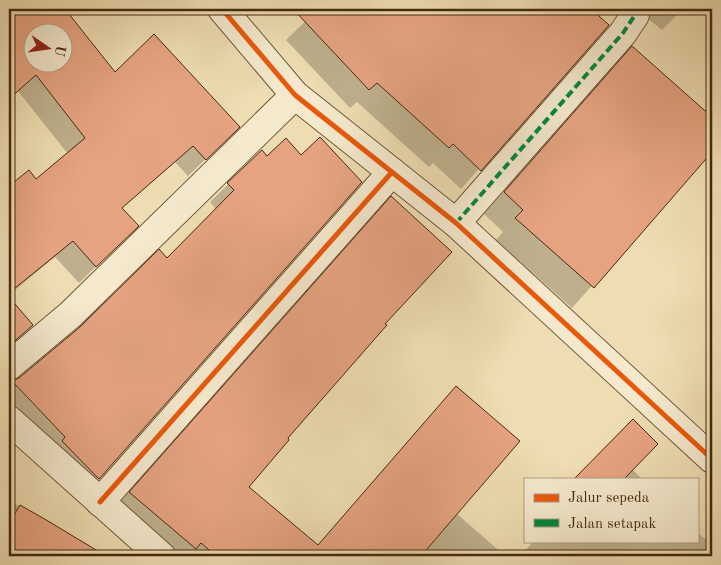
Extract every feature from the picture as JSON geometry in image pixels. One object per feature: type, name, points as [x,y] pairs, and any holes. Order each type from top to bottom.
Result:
[{"type":"street","points":[[222,9],[295,94],[456,223],[712,459]]},
{"type":"street","points":[[456,223],[623,33],[635,15],[635,9]]},
{"type":"street","points":[[9,366],[70,315],[295,94]]},
{"type":"street","points":[[100,502],[392,172]]},
{"type":"street","points":[[9,420],[161,556]]},
{"type":"building","points":[[9,9],[65,9],[115,72],[154,34],[240,127],[206,160],[193,146],[122,208],[139,226],[96,267],[73,241],[9,293],[9,186],[29,170],[36,179],[85,138],[36,75],[9,99],[9,56],[12,53],[9,47]]},
{"type":"building","points":[[293,9],[591,9],[609,25],[481,171],[453,144],[449,148],[377,83],[369,90]]},
{"type":"building","points":[[632,46],[712,117],[712,152],[594,288],[515,218],[523,210],[504,192]]},
{"type":"building","points":[[320,137],[362,182],[99,479],[62,441],[65,437],[12,381],[19,378],[80,327],[159,249],[167,258],[234,190],[227,183],[262,150],[267,156],[286,138],[301,155]]},
{"type":"building","points":[[391,196],[452,252],[385,324],[387,325],[288,438],[289,440],[249,487],[318,545],[456,386],[520,441],[421,556],[216,556],[201,543],[196,549],[129,492]]},
{"type":"building","points":[[9,297],[33,325],[9,346]]},
{"type":"building","points":[[633,419],[658,444],[625,478],[575,478]]},
{"type":"building","points":[[20,505],[106,556],[9,556],[9,523]]},
{"type":"marked path","points":[[456,223],[623,33],[635,15],[635,9]]},
{"type":"cycle path","points":[[222,9],[295,95],[456,223],[712,459]]},
{"type":"cycle path","points":[[100,502],[392,172]]}]
